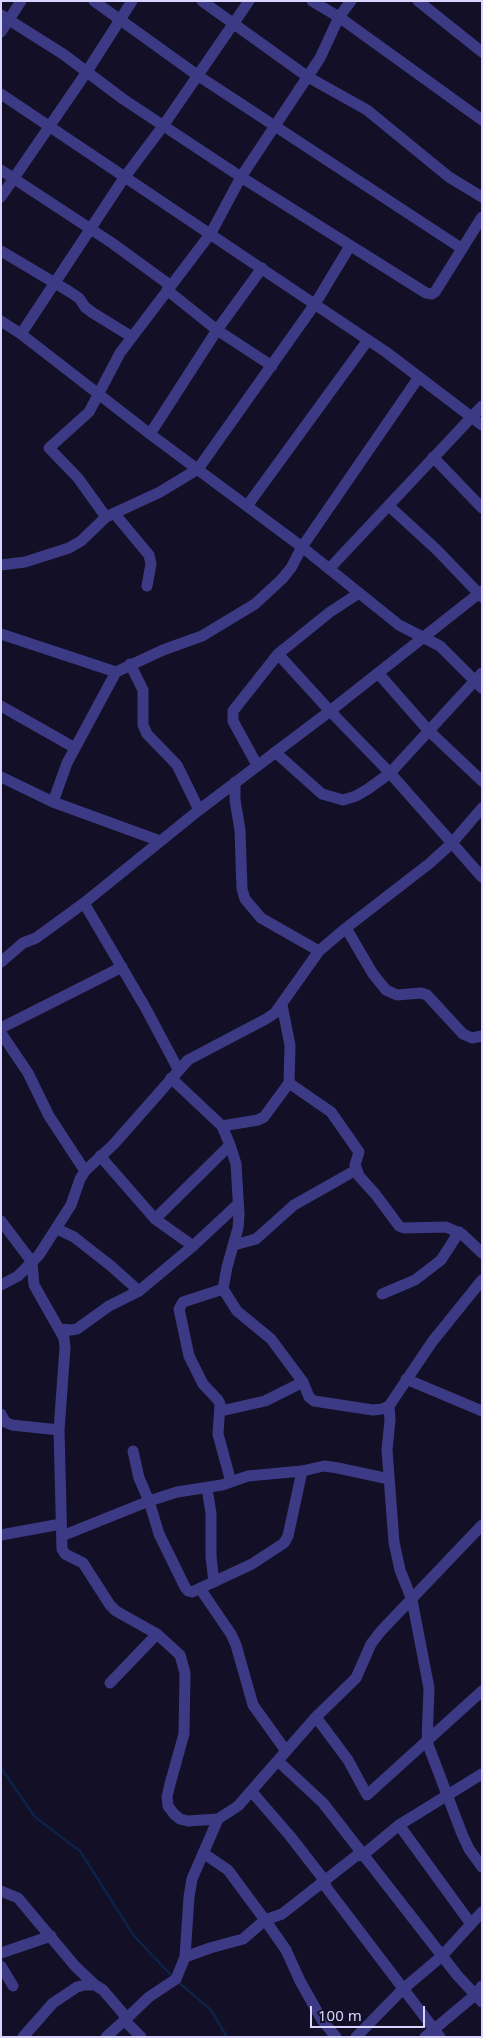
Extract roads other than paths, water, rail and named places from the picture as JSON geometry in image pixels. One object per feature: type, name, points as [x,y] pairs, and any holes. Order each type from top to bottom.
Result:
[{"type":"street","points":[[1,32],[5,18],[21,1]]},
{"type":"street","points":[[94,1],[198,75],[275,125],[290,137],[374,189],[461,248]]},
{"type":"street","points":[[1,197],[86,73],[132,1]]},
{"type":"street","points":[[202,1],[308,76],[366,110],[449,177],[482,197]]},
{"type":"street","points":[[20,334],[124,178],[163,126],[249,1]]},
{"type":"street","points":[[312,1],[339,18],[482,120]]},
{"type":"street","points":[[148,586],[151,564],[149,555],[48,448],[89,412],[120,353],[211,233],[241,177],[320,58],[339,18],[351,1]]},
{"type":"street","points":[[418,1],[482,52]]},
{"type":"street","points":[[5,18],[63,54],[86,73],[241,177],[426,293],[432,294],[482,217]]},
{"type":"street","points":[[1,94],[368,340],[482,425]]},
{"type":"street","points":[[1,170],[112,243],[169,288],[217,330],[272,366]]},
{"type":"street","points":[[1,565],[25,562],[69,548],[81,541],[110,515],[160,492],[198,470],[315,304],[350,246]]},
{"type":"street","points":[[1,251],[79,298],[84,307],[132,338]]},
{"type":"street","points":[[150,434],[217,330],[262,268]]},
{"type":"street","points":[[1,321],[302,547],[406,630],[440,646],[479,680],[428,730],[390,773],[356,796],[343,800],[322,794],[274,752]]},
{"type":"street","points":[[247,506],[368,340]]},
{"type":"street","points":[[53,802],[62,772],[116,672],[130,664],[202,636],[255,604],[282,579],[419,377]]},
{"type":"street","points":[[329,569],[482,406]]},
{"type":"street","points":[[433,457],[482,508]]},
{"type":"street","points":[[1,962],[23,943],[36,938],[84,904],[199,810],[480,594],[437,550],[389,506]]},
{"type":"street","points":[[257,765],[233,721],[234,711],[278,654],[330,612],[359,594]]},
{"type":"street","points":[[1,634],[116,672]]},
{"type":"street","points":[[278,654],[390,773],[482,877]]},
{"type":"street","points":[[130,664],[143,690],[143,725],[147,734],[177,765],[199,810]]},
{"type":"street","points":[[378,673],[428,730],[482,781]]},
{"type":"street","points":[[1,706],[75,748]]},
{"type":"street","points":[[1,777],[53,802],[160,841]]},
{"type":"street","points":[[235,782],[236,809],[240,830],[242,889],[245,900],[261,918],[319,952]]},
{"type":"street","points":[[1,1284],[18,1276],[32,1262],[71,1205],[80,1179],[85,1171],[114,1144],[188,1060],[266,1019],[282,1005],[319,952],[346,928],[430,864],[452,843],[482,808]]},
{"type":"street","points":[[84,904],[122,967],[175,1074],[222,1126],[230,1145],[238,1174],[238,1228],[223,1289],[237,1311],[271,1339],[303,1382],[314,1401],[373,1410],[389,1406],[438,1333],[482,1280]]},
{"type":"street","points":[[346,928],[373,974],[386,990],[397,995],[421,993],[427,995],[463,1034],[472,1038],[482,1036]]},
{"type":"street","points":[[1,1028],[122,967]]},
{"type":"street","points":[[222,1126],[258,1120],[264,1117],[289,1083],[290,1046],[282,1005]]},
{"type":"street","points":[[1,1033],[28,1073],[49,1116],[85,1171]]},
{"type":"street","points":[[289,1083],[331,1112],[359,1152],[356,1170],[399,1226],[404,1228],[446,1227],[458,1232],[482,1253]]},
{"type":"street","points":[[155,1219],[230,1145]]},
{"type":"street","points":[[100,1156],[155,1219],[193,1246]]},
{"type":"street","points":[[234,1245],[256,1239],[294,1204],[356,1170]]},
{"type":"street","points":[[61,1329],[77,1329],[109,1306],[139,1291],[193,1246],[238,1204]]},
{"type":"street","points":[[1,1222],[32,1262],[34,1284],[61,1329],[66,1348],[59,1430],[62,1549],[65,1554],[83,1563],[110,1605],[116,1611],[157,1634],[180,1655],[185,1673],[184,1734],[169,1790],[168,1806],[180,1819],[188,1821],[218,1820]]},
{"type":"street","points":[[57,1228],[82,1243],[112,1266],[139,1291]]},
{"type":"street","points":[[382,1294],[415,1280],[441,1260],[458,1232]]},
{"type":"street","points":[[223,1289],[183,1302],[179,1309],[189,1356],[203,1384],[218,1400],[221,1411],[218,1434],[231,1482]]},
{"type":"street","points":[[406,1379],[482,1411]]},
{"type":"street","points":[[221,1411],[265,1401],[303,1382]]},
{"type":"street","points":[[389,1406],[390,1420],[387,1450],[396,1555],[412,1600],[429,1688],[427,1742],[469,1849],[482,1867]]},
{"type":"street","points":[[1,1414],[5,1422],[12,1425],[59,1430]]},
{"type":"street","points":[[133,1450],[139,1478],[149,1501],[159,1534],[185,1587],[188,1591],[192,1592],[201,1590],[252,1564],[284,1543],[288,1536],[302,1471]]},
{"type":"street","points":[[62,1536],[149,1501],[177,1492],[207,1488],[248,1476],[302,1471],[324,1466],[389,1479]]},
{"type":"street","points":[[207,1488],[211,1513],[211,1564],[214,1582]]},
{"type":"street","points":[[1,1535],[62,1524]]},
{"type":"street","points":[[106,2037],[149,1997],[176,1979],[185,1957],[190,1889],[197,1865],[218,1820],[222,1815],[234,1810],[252,1792],[316,1717],[356,1678],[371,1644],[381,1631],[481,1526]]},
{"type":"street","points":[[201,1590],[231,1634],[236,1645],[253,1705],[286,1751]]},
{"type":"street","points":[[110,1683],[157,1634]]},
{"type":"street","points":[[316,1717],[348,1760],[367,1795],[482,1691]]},
{"type":"street","points":[[278,1761],[323,1803],[442,1956],[479,1995],[438,2033],[425,2037]]},
{"type":"street","points":[[185,1957],[243,1939],[265,1920],[282,1914],[399,1825],[482,1774]]},
{"type":"street","points":[[252,1792],[325,1881],[326,1887],[438,2033]]},
{"type":"street","points":[[399,1825],[471,1924]]},
{"type":"street","points":[[203,1853],[228,1870],[265,1920],[286,1950],[300,1981],[322,2020],[336,2037]]},
{"type":"street","points":[[1,1891],[18,1898],[75,1966],[94,1985],[102,1990],[141,2037]]},
{"type":"street","points":[[356,2037],[403,1989],[442,1956],[482,1912]]},
{"type":"street","points":[[1,1953],[51,1936]]},
{"type":"street","points":[[1,1966],[13,1986]]},
{"type":"street","points":[[70,1990],[75,1966]]},
{"type":"street","points":[[23,2037],[53,2003],[70,1990],[85,1985],[94,1985]]},
{"type":"waterway","points":[[1,1768],[35,1817],[80,1851],[134,1936],[173,1977]]},
{"type":"waterway","points":[[177,1981],[211,2010],[227,2037]]}]
